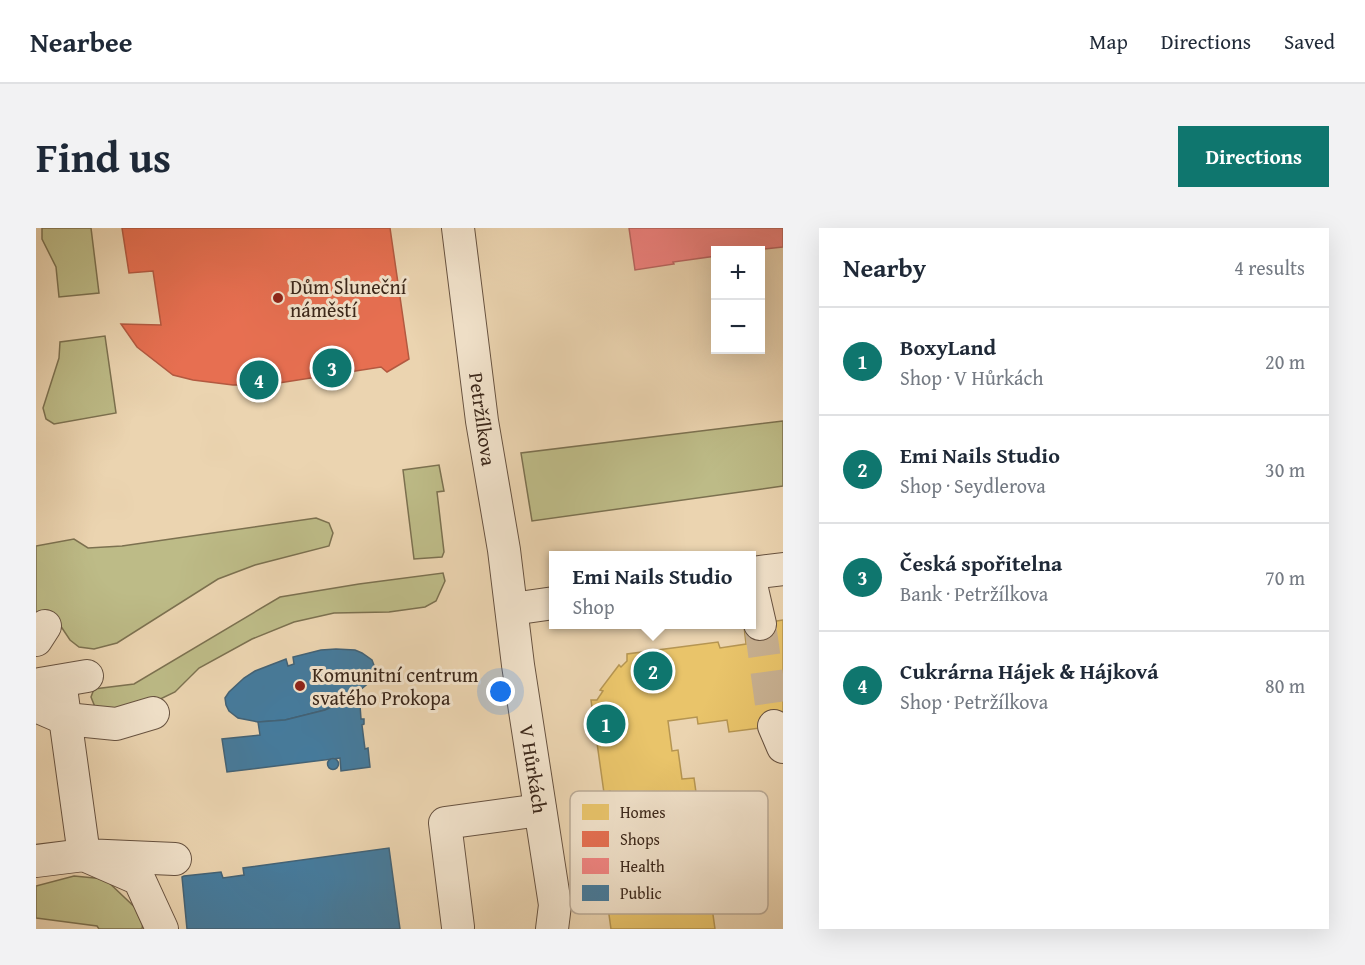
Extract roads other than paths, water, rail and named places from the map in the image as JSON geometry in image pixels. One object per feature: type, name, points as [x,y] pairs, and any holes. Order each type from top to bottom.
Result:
[{"type":"street","name":"Petržílkova","points":[[458,228],[482,422],[512,609]]},
{"type":"street","points":[[756,572],[783,569]]},
{"type":"street","points":[[512,609],[549,604]]},
{"type":"street","points":[[756,606],[760,624]]},
{"type":"street","name":"V Hůrkách","points":[[512,609],[518,665],[555,905],[552,929]]},
{"type":"street","points":[[61,680],[84,855]]},
{"type":"street","points":[[36,706],[66,719],[116,724],[153,713]]},
{"type":"street","points":[[458,927],[445,823],[540,810]]},
{"type":"street","points":[[84,855],[139,879],[162,929]]},
{"type":"street","points":[[36,861],[84,855],[175,859]]},
{"type":"tunnel","points":[[760,624],[774,726]]},
{"type":"place","name":"Dům Sluneční náměstí","points":[[278,298]]},
{"type":"place","name":"Česká spořitelna","points":[[332,368]]},
{"type":"place","name":"Cukrárna Hájek & Hájková","points":[[259,380]]},
{"type":"place","name":"Emi Nails Studio","points":[[653,671]]},
{"type":"place","name":"Komunitní centrum svatého Prokopa","points":[[300,686]]},
{"type":"place","name":"BoxyLand","points":[[606,724]]}]
